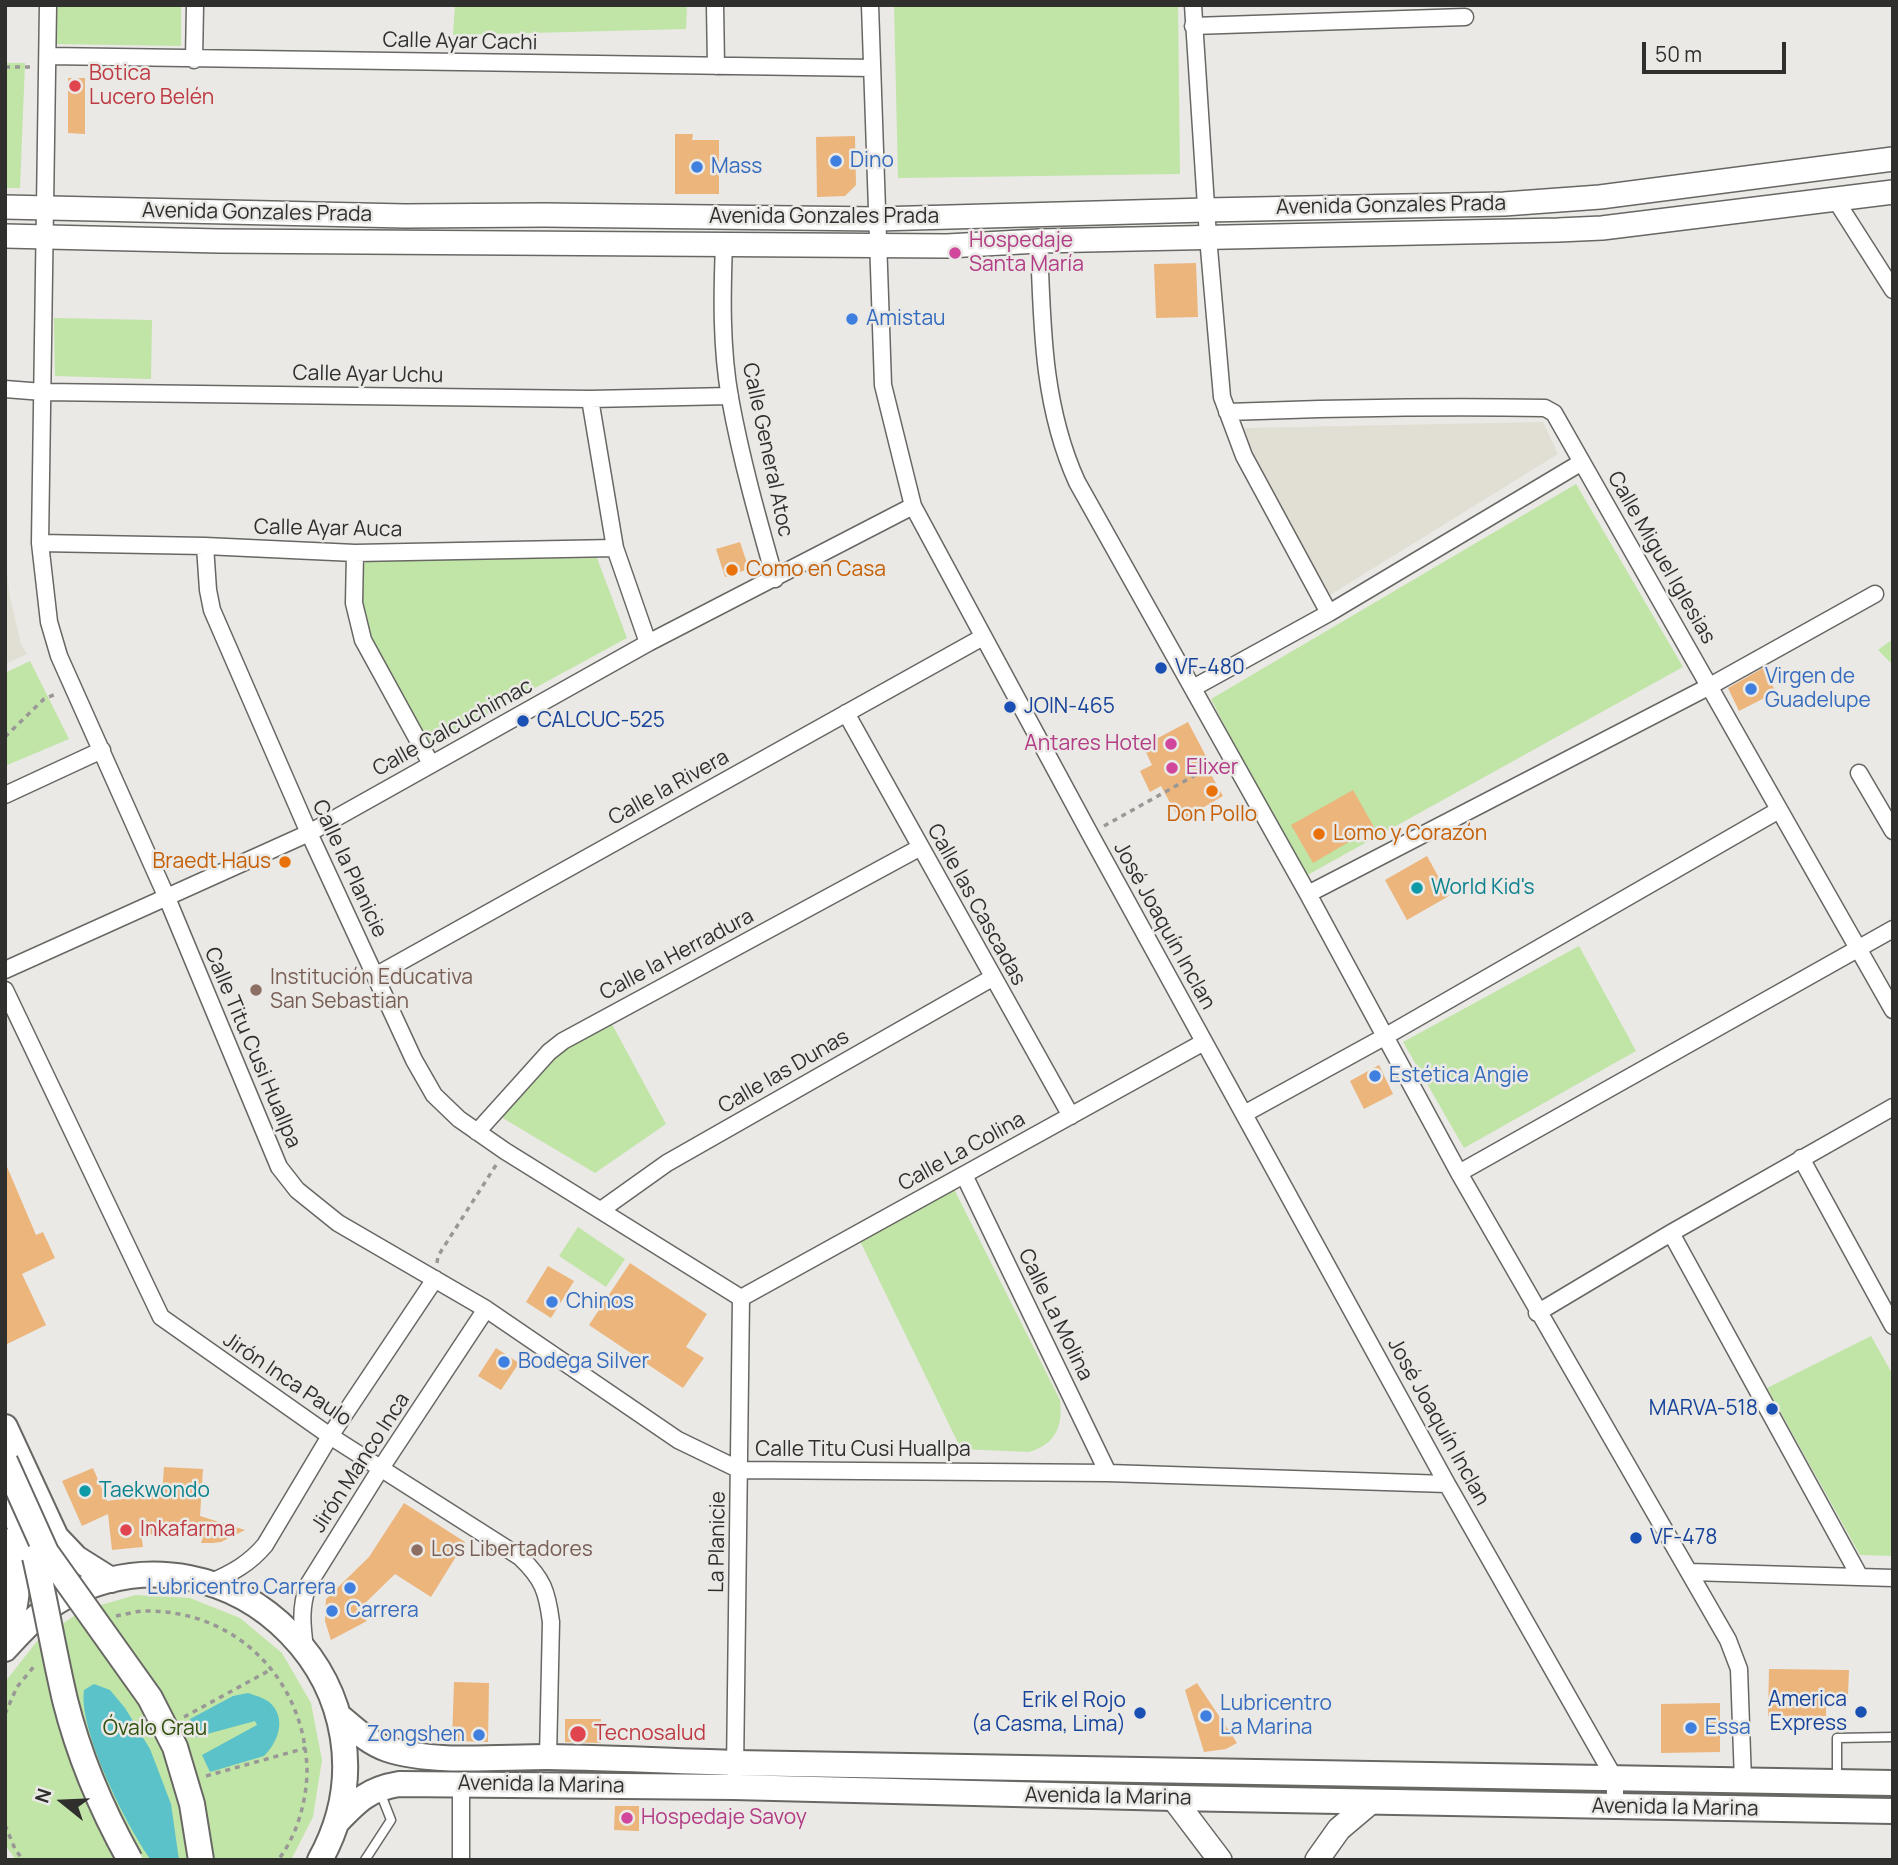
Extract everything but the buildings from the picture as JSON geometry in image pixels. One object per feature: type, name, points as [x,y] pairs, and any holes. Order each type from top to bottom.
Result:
[{"type":"main road","points":[[5,1427],[57,1537],[76,1558],[111,1580]]},
{"type":"main road","points":[[5,1461],[46,1552],[150,1698],[175,1747],[192,1804],[201,1860]]},
{"type":"main road","points":[[5,1496],[35,1557],[65,1700],[76,1739],[104,1810],[130,1860]]},
{"type":"main road","points":[[5,1541],[16,1566],[19,1587],[15,1610],[5,1639]]},
{"type":"main road","points":[[5,1649],[28,1623],[63,1599],[111,1580],[144,1575],[177,1576],[209,1583],[246,1598],[278,1620],[305,1648],[325,1680],[339,1716],[344,1751],[344,1787],[337,1822],[320,1860]]},
{"type":"main road","name":"Avenida la Marina","points":[[339,1716],[364,1737],[384,1749],[408,1755],[461,1758],[548,1757],[735,1775],[1174,1798],[1893,1811]]},
{"type":"main road","name":"Avenida la Marina","points":[[337,1822],[354,1804],[378,1788],[399,1784],[735,1775],[1893,1783]]},
{"type":"street","name":"Calle Titu Cusi Huallpa","points":[[48,5],[40,543],[52,632],[279,1167],[298,1190],[338,1223],[486,1309],[678,1440],[740,1470],[1108,1473],[1447,1484]]},
{"type":"street","points":[[194,60],[195,5]]},
{"type":"street","points":[[715,5],[716,66]]},
{"type":"street","name":"José Joaquín Inclan","points":[[870,5],[883,385],[913,506],[1447,1484],[1615,1779],[1615,1807]]},
{"type":"street","points":[[1194,5],[1193,26],[1220,383],[1227,412],[1244,456],[1329,613]]},
{"type":"street","points":[[1193,26],[1465,17]]},
{"type":"street","name":"Calle Ayar Cachi","points":[[48,62],[194,60],[872,68]]},
{"type":"street","name":"Avenida Gonzales Prada","points":[[5,207],[405,216],[877,219],[1504,204],[1600,197],[1893,159]]},
{"type":"street","points":[[1651,190],[1656,221]]},
{"type":"street","name":"Avenida Gonzales Prada","points":[[5,236],[233,241],[878,247],[1558,230],[1656,221],[1893,192]]},
{"type":"street","points":[[1835,199],[1893,290]]},
{"type":"street","points":[[1039,241],[1044,358],[1049,395],[1077,482],[1387,1036],[1459,1173],[1722,1630],[1738,1665],[1743,1782]]},
{"type":"street","name":"Calle General Atoc","points":[[724,244],[722,295],[730,396],[751,491],[775,579]]},
{"type":"street","name":"Calle Ayar Uchu","points":[[5,389],[43,392],[590,399],[730,396]]},
{"type":"street","points":[[590,399],[615,548],[648,643]]},
{"type":"street","name":"Calle Miguel Iglesias","points":[[1227,412],[1325,408],[1545,408],[1556,415],[1893,1010]]},
{"type":"street","points":[[1194,688],[1329,613],[1582,462]]},
{"type":"street","name":"Calle Calcuchimac","points":[[5,970],[309,833],[648,643],[913,506]]},
{"type":"street","name":"Calle Ayar Auca","points":[[40,543],[205,546],[355,553],[615,548]]},
{"type":"street","name":"Calle la Planicie","points":[[205,546],[212,610],[309,833],[424,1079],[447,1108],[477,1132],[741,1298]]},
{"type":"street","points":[[355,553],[354,603],[363,640],[431,764]]},
{"type":"street","points":[[1308,894],[1710,686],[1875,594]]},
{"type":"street","name":"Calle la Rivera","points":[[375,976],[983,637]]},
{"type":"street","name":"Calle las Cascadas","points":[[846,713],[1070,1116]]},
{"type":"street","points":[[5,795],[102,750]]},
{"type":"street","points":[[1860,773],[1893,831]]},
{"type":"street","points":[[1244,1114],[1387,1036],[1779,810]]},
{"type":"street","name":"Calle la Herradura","points":[[477,1132],[549,1052],[563,1041],[921,847]]},
{"type":"street","points":[[1459,1173],[1893,929]]},
{"type":"street","name":"Calle las Dunas","points":[[601,1210],[667,1163],[992,978]]},
{"type":"street","name":"Jirón Inca Paulo","points":[[5,990],[161,1317],[330,1436],[520,1557],[536,1573],[549,1603],[551,1622],[548,1757]]},
{"type":"street","name":"Calle La Colina","points":[[741,1298],[1204,1042]]},
{"type":"street","points":[[1538,1313],[1671,1233],[1893,1107]]},
{"type":"street","points":[[1801,1158],[1893,1326]]},
{"type":"street","name":"Calle La Molina","points":[[964,1175],[1108,1473]]},
{"type":"street","points":[[1671,1233],[1860,1577]]},
{"type":"street","name":"Jirón Manco Inca","points":[[209,1583],[253,1560],[265,1545],[330,1436],[435,1279]]},
{"type":"street","name":"La Planicie","points":[[735,1775],[741,1298]]},
{"type":"street","name":"Jirón Manco Inca","points":[[305,1648],[301,1620],[302,1603],[308,1586],[486,1309]]},
{"type":"street","points":[[1690,1572],[1893,1578]]},
{"type":"street","points":[[461,1784],[461,1860]]},
{"type":"street","points":[[1174,1798],[1220,1860]]},
{"type":"street","points":[[1317,1860],[1339,1829],[1371,1802]]},
{"type":"lane","points":[[1837,1783],[1837,1738],[1893,1737]]},
{"type":"lane","points":[[365,1860],[391,1820],[378,1788]]},
{"type":"path","points":[[5,67],[48,62]]},
{"type":"path","points":[[5,737],[44,699],[73,686]]},
{"type":"path","points":[[1090,834],[1231,755]]},
{"type":"path","points":[[435,1279],[438,1256],[505,1151]]},
{"type":"path","points":[[111,1616],[146,1611],[182,1614],[216,1625],[247,1644],[272,1669],[288,1693],[300,1719],[306,1748],[307,1784],[299,1820],[278,1860]]},
{"type":"path","points":[[5,1714],[17,1687],[37,1662]]},
{"type":"path","points":[[179,1720],[272,1669]]},
{"type":"path","points":[[201,1777],[306,1748]]},
{"type":"path","points":[[5,1825],[23,1860]]},
{"type":"shaded area","points":[[1543,422],[1558,454],[1330,595],[1252,454],[1244,428]]},
{"type":"shaded area","points":[[5,549],[9,593],[21,644],[27,654],[5,664]]},
{"type":"green space","points":[[53,5],[181,5],[181,46],[52,44]]},
{"type":"green space","points":[[455,5],[687,5],[686,29],[453,35]]},
{"type":"green space","points":[[894,5],[1178,5],[1180,174],[898,178]]},
{"type":"green space","points":[[5,63],[25,63],[20,188],[5,188]]},
{"type":"green space","points":[[54,318],[152,320],[151,379],[55,376]]},
{"type":"green space","points":[[1576,484],[1683,667],[1302,878],[1211,699]]},
{"type":"green space","points":[[597,558],[627,638],[430,745],[376,656],[357,582],[366,560]]},
{"type":"green space","points":[[1893,639],[1893,665],[1878,650]]},
{"type":"green space","points":[[30,661],[69,739],[5,766],[5,673]]},
{"type":"green space","points":[[1579,946],[1636,1051],[1464,1148],[1403,1042]]},
{"type":"green space","points":[[607,1015],[666,1124],[595,1173],[496,1114],[528,1068]]},
{"type":"green space","points":[[954,1189],[1060,1400],[1060,1418],[1056,1433],[1046,1444],[1029,1452],[961,1449],[860,1241]]},
{"type":"green space","points":[[578,1227],[625,1259],[606,1287],[559,1256]]},
{"type":"green space","points":[[1871,1336],[1893,1375],[1893,1556],[1860,1555],[1767,1388]]},
{"type":"green space","name":"Óvalo Grau","points":[[136,1595],[190,1598],[240,1618],[282,1653],[311,1703],[322,1760],[313,1817],[291,1860],[16,1860],[5,1845],[5,1682],[38,1640],[83,1610]]},
{"type":"water","points":[[94,1684],[110,1690],[125,1708],[150,1749],[171,1804],[179,1860],[151,1860],[106,1778],[96,1753],[84,1707],[84,1690]]},
{"type":"water","points":[[248,1693],[268,1701],[277,1712],[279,1725],[276,1739],[264,1756],[210,1772],[202,1755],[257,1725],[255,1721],[196,1737],[190,1719],[233,1696]]},
{"type":"place","name":"Botica Lucero Belén","points":[[75,86]]},
{"type":"place","name":"Dino","points":[[836,161]]},
{"type":"place","name":"Mass","points":[[697,167]]},
{"type":"place","name":"Hospedaje Santa María","points":[[955,253]]},
{"type":"place","name":"Amistau","points":[[852,319]]},
{"type":"place","name":"Como en Casa","points":[[732,570]]},
{"type":"place","name":"VF-480","points":[[1161,668]]},
{"type":"place","name":"Virgen de Guadelupe","points":[[1751,689]]},
{"type":"place","name":"JOIN-465","points":[[1010,707]]},
{"type":"place","name":"CALCUC-525","points":[[523,721]]},
{"type":"place","name":"Antares Hotel","points":[[1171,744]]},
{"type":"place","name":"Elixer","points":[[1172,768]]},
{"type":"place","name":"Don Pollo","points":[[1212,791]]},
{"type":"place","name":"Lomo y Corazón","points":[[1319,834]]},
{"type":"place","name":"Braedt Haus","points":[[285,862]]},
{"type":"place","name":"World Kid's","points":[[1417,888]]},
{"type":"place","name":"Institución Educativa San Sebastian","points":[[256,990]]},
{"type":"place","name":"Estética Angie","points":[[1375,1076]]},
{"type":"place","name":"Chinos","points":[[552,1302]]},
{"type":"place","name":"Bodega Silver","points":[[504,1362]]},
{"type":"place","name":"MARVA-518","points":[[1772,1409]]},
{"type":"place","name":"Taekwondo","points":[[85,1491]]},
{"type":"place","name":"Inkafarma","points":[[126,1530]]},
{"type":"place","name":"VF-478","points":[[1636,1538]]},
{"type":"place","name":"Los Libertadores","points":[[417,1550]]},
{"type":"place","name":"Lubricentro Carrera","points":[[350,1588]]},
{"type":"place","name":"Carrera","points":[[332,1611]]},
{"type":"place","name":"America Express","points":[[1861,1712]]},
{"type":"place","name":"Erik el Rojo (a Casma, Lima)","points":[[1140,1713]]},
{"type":"place","name":"Lubricentro La Marina","points":[[1206,1716]]},
{"type":"place","name":"Essa","points":[[1691,1728]]},
{"type":"place","name":"Tecnosalud","points":[[578,1734]]},
{"type":"place","name":"Zongshen","points":[[479,1735]]},
{"type":"place","name":"Hospedaje Savoy","points":[[627,1818]]}]
